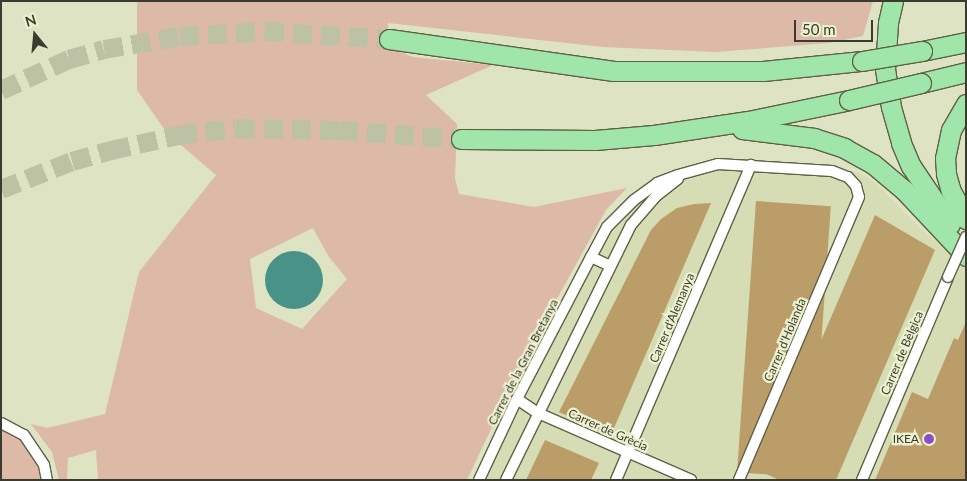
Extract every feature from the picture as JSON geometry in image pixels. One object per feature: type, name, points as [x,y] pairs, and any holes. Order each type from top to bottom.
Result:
[{"type":"highway","points":[[893,1],[888,23],[885,69],[890,107],[911,166],[966,248]]},
{"type":"highway","points":[[389,39],[614,71],[763,71],[862,61],[922,52],[966,42]]},
{"type":"highway","points":[[461,139],[595,140],[713,127],[849,100],[966,72]]},
{"type":"highway","points":[[966,104],[951,130],[945,158],[946,174],[951,191],[966,219]]},
{"type":"highway","points":[[713,127],[795,135],[844,148],[873,164],[904,190],[966,256]]},
{"type":"highway","points":[[943,214],[966,235]]},
{"type":"street","name":"Carrer de la Gran Bretanya","points":[[479,480],[517,399],[590,257],[607,228],[634,200],[657,184],[688,171],[718,164],[751,165],[832,171],[848,176],[856,186],[859,198],[855,209]]},
{"type":"street","name":"Carrer d'Alemanya","points":[[616,480],[751,165]]},
{"type":"street","name":"Carrer de la Gran Bretanya","points":[[506,480],[610,266],[637,218],[656,196],[688,171]]},
{"type":"street","name":"Carrer d'Holanda","points":[[738,480],[855,209]]},
{"type":"street","name":"Carrer de Bèlgica","points":[[862,480],[966,235]]},
{"type":"street","points":[[590,257],[610,266]]},
{"type":"street","name":"Carrer de Grècia","points":[[517,399],[538,413],[691,480]]},
{"type":"street","points":[[1,423],[24,435],[44,465],[47,480]]},
{"type":"shaded area","points":[[137,1],[873,1],[863,36],[829,43],[716,52],[603,47],[388,23],[389,47],[413,57],[493,65],[426,95],[457,124],[455,179],[459,194],[534,207],[627,188],[606,210],[527,353],[467,480],[98,480],[96,450],[68,458],[67,480],[59,480],[52,452],[31,424],[47,428],[105,414],[139,272],[216,175],[167,133],[137,90]],"holes":[[[313,228],[329,257],[347,279],[302,329],[256,308],[250,259]]]},
{"type":"shaded area","points":[[745,162],[858,172],[879,186],[921,229],[955,258],[966,239],[966,480],[484,480],[606,236],[647,194],[667,182]]},
{"type":"shaded area","points":[[1,430],[18,437],[30,449],[37,461],[42,480],[1,480]]},
{"type":"water","points":[[294,251],[305,253],[315,259],[321,269],[323,280],[321,291],[315,301],[305,307],[294,309],[283,307],[273,301],[267,291],[265,280],[267,269],[273,259],[283,253]]},
{"type":"building","points":[[756,201],[831,206],[812,478],[737,472]]},
{"type":"building","points":[[711,203],[611,435],[559,412],[651,230],[661,219],[677,208]]},
{"type":"building","points":[[875,215],[935,250],[836,480],[779,480],[764,473]]},
{"type":"building","name":"IKEA","points":[[966,322],[966,480],[875,480],[912,392],[928,399],[954,338],[958,340]]},
{"type":"building","points":[[545,440],[599,463],[591,480],[526,480]]},
{"type":"tunnel","points":[[1,90],[69,59],[104,49],[180,36],[265,31],[389,39]]},
{"type":"tunnel","points":[[1,189],[72,161],[111,150],[178,135],[236,128],[339,130],[461,139]]},
{"type":"place","name":"IKEA","points":[[929,439]]}]
